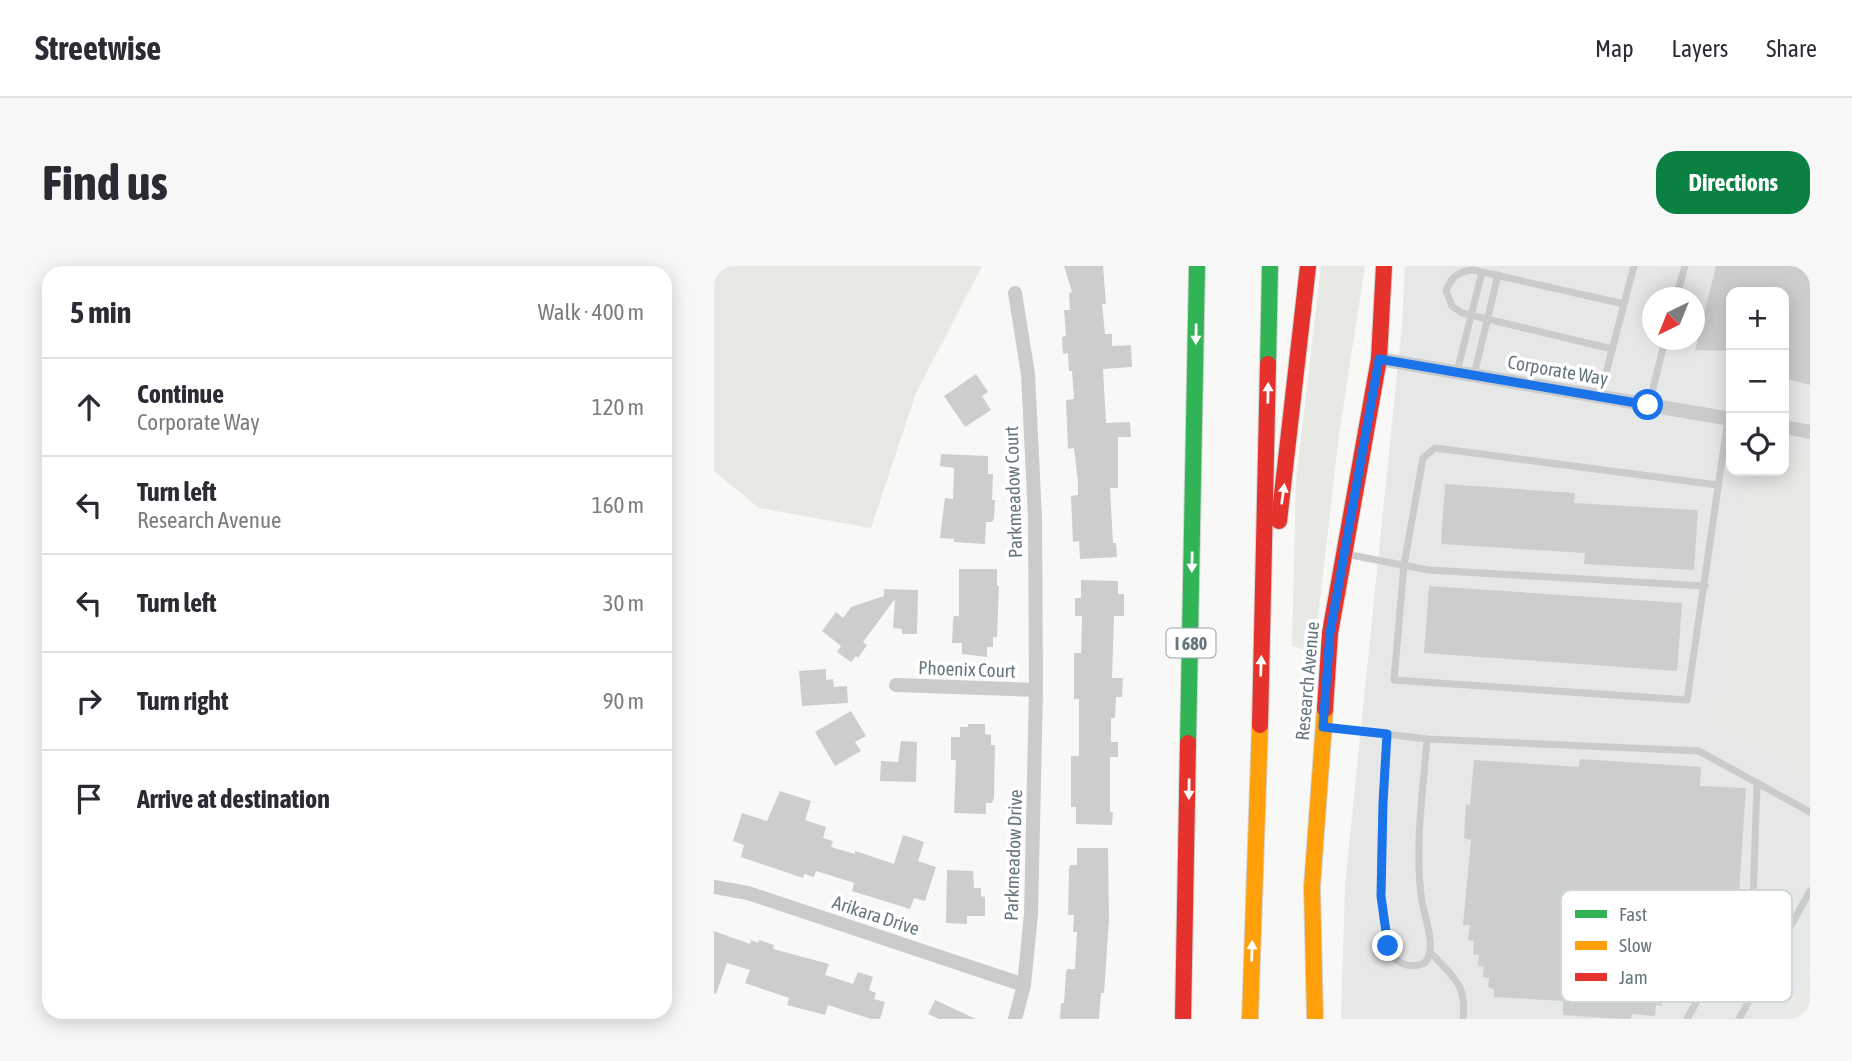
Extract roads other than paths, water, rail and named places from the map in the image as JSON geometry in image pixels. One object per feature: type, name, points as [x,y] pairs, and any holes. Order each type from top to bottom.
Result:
[{"type":"main road","name":"I 680","points":[[1183,1019],[1197,266]]},
{"type":"main road","points":[[1250,1019],[1265,559],[1270,266]]},
{"type":"main road","points":[[1265,559],[1278,524],[1284,492],[1308,266]]},
{"type":"main road","name":"Research Avenue","points":[[1315,1019],[1312,887],[1330,633],[1379,359],[1384,266]]},
{"type":"street","name":"Parkmeadow Court","points":[[1015,293],[1028,387],[1035,517],[1036,690]]},
{"type":"street","name":"Corporate Way","points":[[1379,359],[1726,417]]},
{"type":"street","points":[[1789,428],[1810,432]]},
{"type":"street","name":"Phoenix Court","points":[[896,685],[1036,690]]},
{"type":"street","name":"Parkmeadow Drive","points":[[1015,1019],[1024,985],[1031,914],[1036,690]]},
{"type":"street","name":"Arikara Drive","points":[[714,887],[748,893],[1024,985]]},
{"type":"lane","points":[[1600,396],[1634,266]]},
{"type":"lane","points":[[1679,287],[1685,266]]},
{"type":"lane","points":[[1612,349],[1462,313],[1452,306],[1446,292],[1452,279],[1464,271],[1482,272],[1624,304]]},
{"type":"lane","points":[[1457,372],[1482,272]]},
{"type":"lane","points":[[1475,375],[1498,275]]},
{"type":"lane","points":[[1648,405],[1662,350]]},
{"type":"lane","points":[[1718,485],[1435,448],[1423,458],[1404,565],[1394,680],[1687,700],[1726,440]]},
{"type":"lane","points":[[1344,554],[1429,570],[1704,586]]},
{"type":"lane","points":[[1323,727],[1427,739],[1699,751],[1810,812]]},
{"type":"lane","points":[[1387,734],[1381,896],[1388,946],[1396,960],[1412,967],[1425,963],[1431,953],[1423,913],[1418,864],[1427,739]]},
{"type":"lane","points":[[1753,890],[1757,783]]},
{"type":"lane","points":[[1792,923],[1810,891]]},
{"type":"lane","points":[[1431,953],[1460,987],[1465,997],[1463,1019]]},
{"type":"lane","points":[[1687,1019],[1696,1002]]},
{"type":"lane","points":[[1739,1019],[1748,1002]]}]
